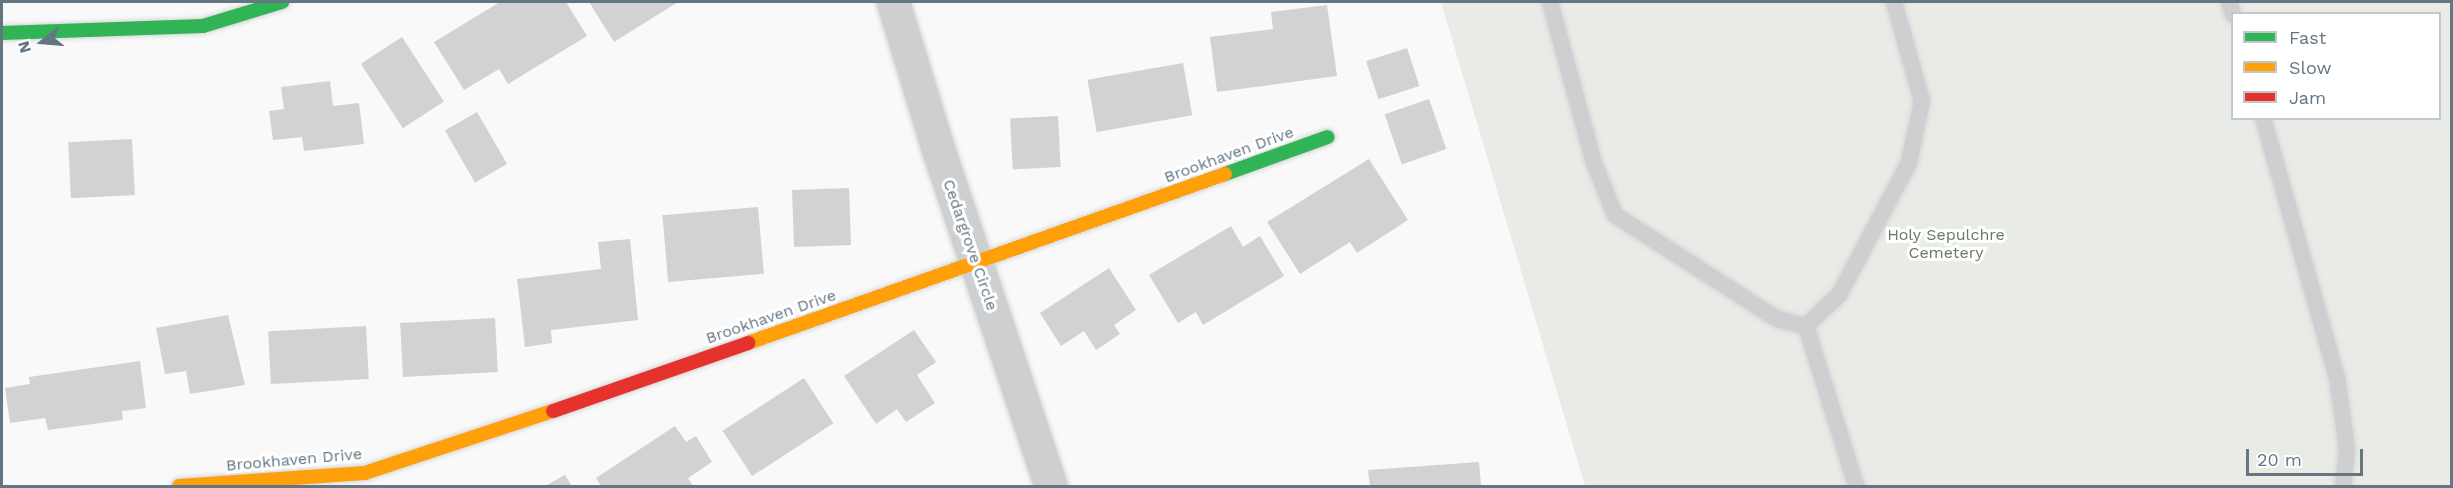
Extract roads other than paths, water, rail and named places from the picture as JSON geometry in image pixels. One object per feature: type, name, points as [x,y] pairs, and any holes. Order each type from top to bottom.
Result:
[{"type":"street","points":[[2,33],[203,26],[282,2]]},
{"type":"street","name":"Cedargrove Circle","points":[[893,2],[976,263],[1051,486]]},
{"type":"street","name":"Brookhaven Drive","points":[[179,486],[365,472],[633,384],[1328,137]]},
{"type":"lane","points":[[1550,2],[1594,162],[1615,215],[1777,319],[1806,326]]},
{"type":"lane","points":[[1806,326],[1839,295],[1909,163],[1922,101],[1894,2]]},
{"type":"lane","points":[[2264,120],[2337,377],[2347,449],[2343,486]]},
{"type":"lane","points":[[1806,326],[1856,486]]},
{"type":"park label","name":"Holy Sepulchre Cemetery","points":[[1946,244]]}]
